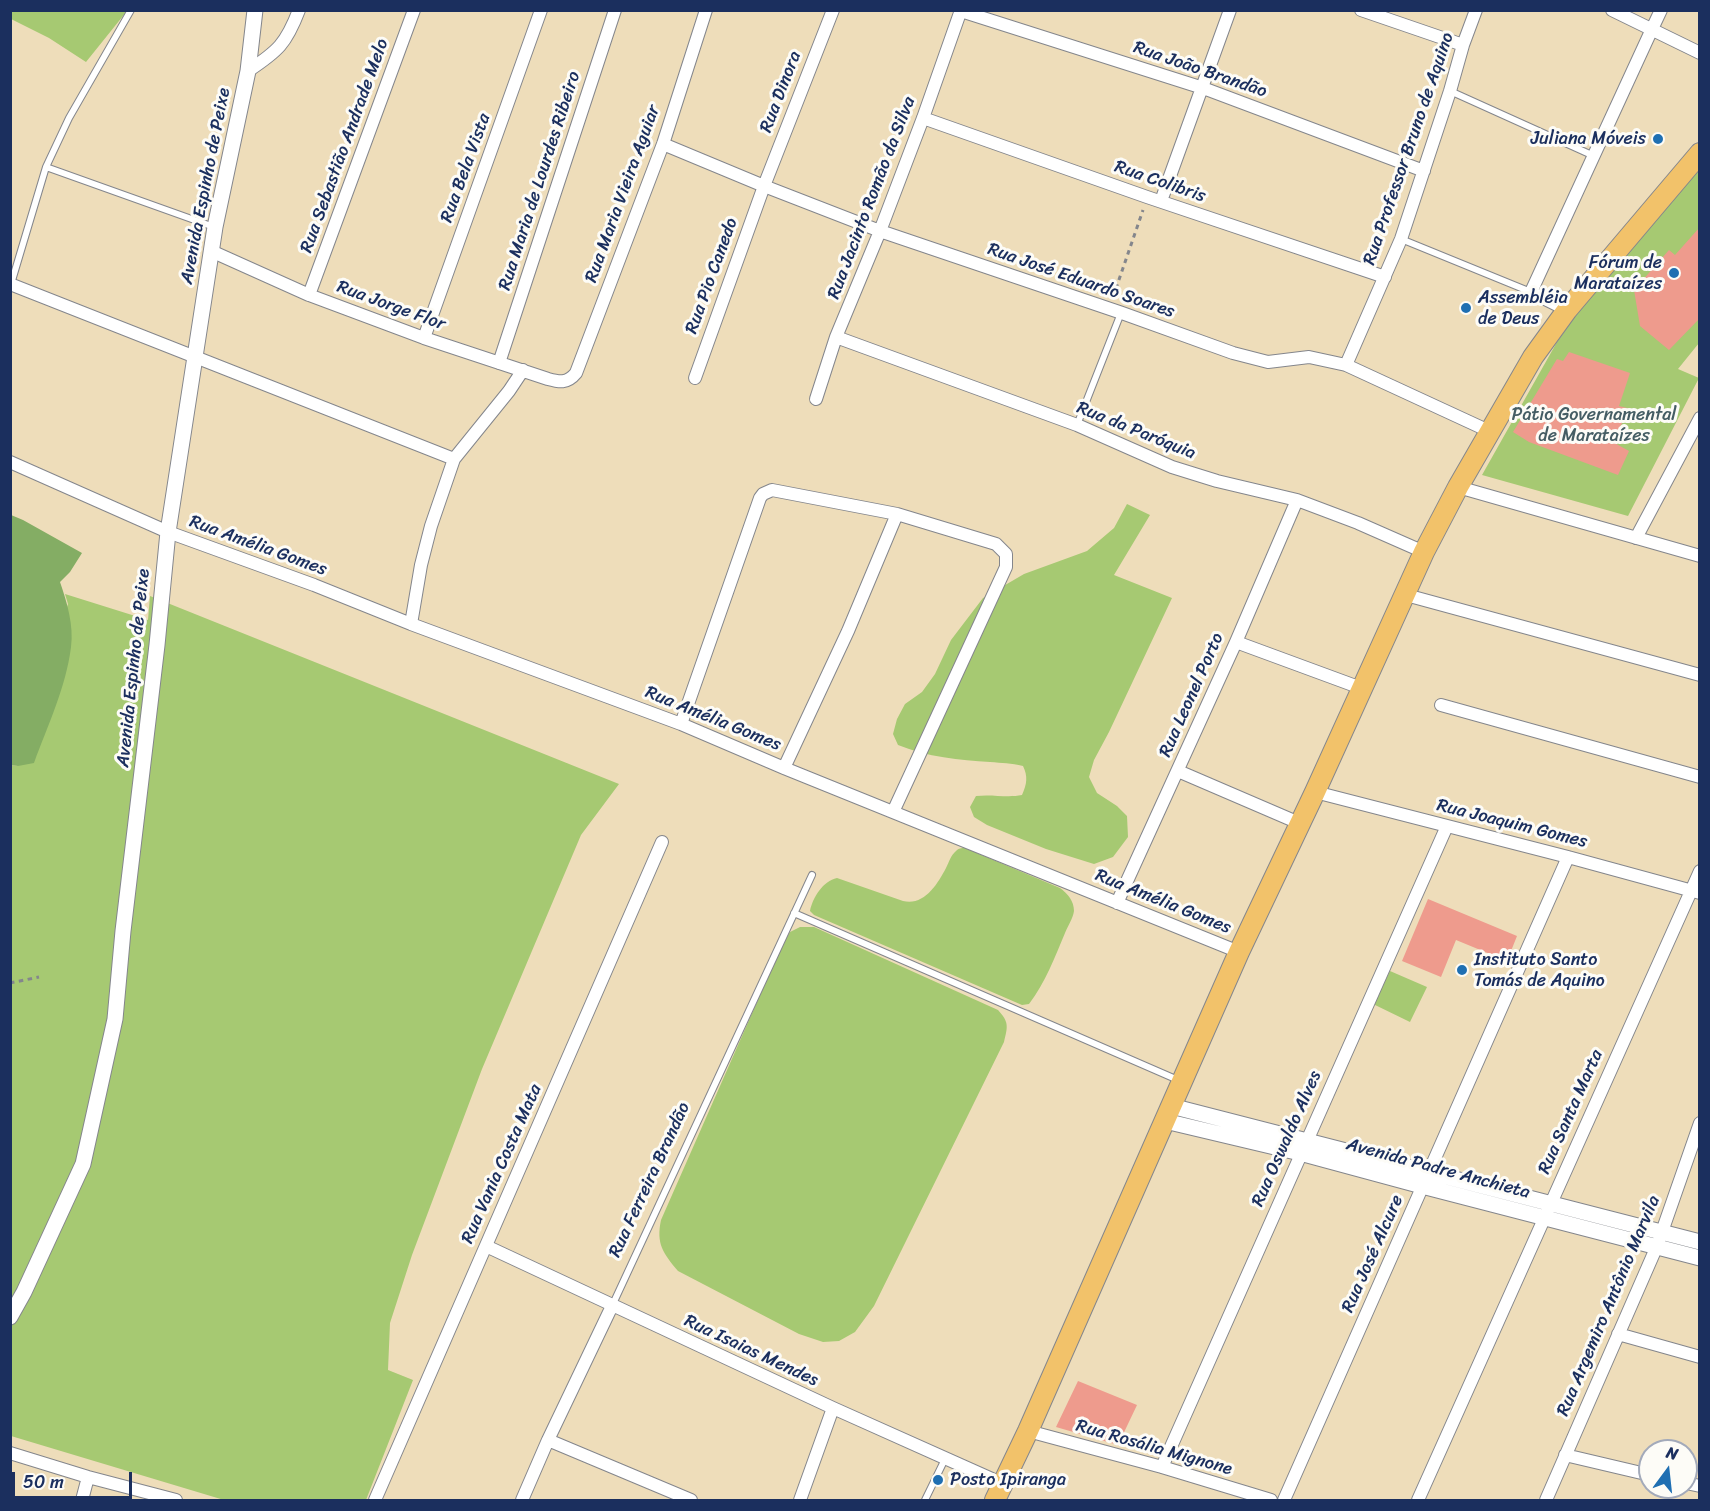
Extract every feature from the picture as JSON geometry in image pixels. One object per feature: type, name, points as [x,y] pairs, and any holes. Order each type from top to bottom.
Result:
[{"type":"main road","points":[[999,1492],[1239,952],[1315,792],[1424,552],[1489,431],[1533,357],[1567,310],[1700,153]]},
{"type":"street","name":"Avenida Espinho de Peixe","points":[[10,1317],[24,1292],[83,1164],[113,1029],[168,532],[215,227],[248,71],[255,10]]},
{"type":"street","points":[[248,71],[273,54],[282,44],[300,10]]},
{"type":"street","name":"Rua Sebastião Andrade Melo","points":[[309,295],[414,10]]},
{"type":"street","name":"Rua Bela Vista","points":[[424,338],[541,10]]},
{"type":"street","name":"Rua Maria de Lourdes Ribeiro","points":[[499,363],[615,10]]},
{"type":"street","name":"Rua Maria Vieira Aguiar","points":[[562,382],[568,381],[576,373],[663,144],[706,10]]},
{"type":"street","name":"Rua Dinora","points":[[764,186],[833,10]]},
{"type":"street","points":[[1161,201],[1230,10]]},
{"type":"street","points":[[1361,10],[1463,45]]},
{"type":"street","name":"Rua Professor Bruno de Aquino","points":[[1346,364],[1401,239],[1476,10]]},
{"type":"street","points":[[1612,10],[1700,53]]},
{"type":"street","points":[[1567,310],[1531,292],[1661,10]]},
{"type":"street","name":"Rua João Brandão","points":[[961,11],[1203,88],[1424,171]]},
{"type":"street","name":"Rua Jacinto Romão da Silva","points":[[816,399],[836,338],[880,231],[961,11]]},
{"type":"street","name":"Rua Colibris","points":[[923,118],[1147,197],[1385,277]]},
{"type":"street","name":"Rua José Eduardo Soares","points":[[663,144],[880,231],[1252,359],[1268,362],[1309,357],[1346,364],[1489,431]]},
{"type":"street","name":"Rua Pio Canedo","points":[[695,378],[764,186]]},
{"type":"street","name":"Rua Jorge Flor","points":[[212,251],[309,295],[424,338],[562,382]]},
{"type":"street","points":[[11,284],[454,459]]},
{"type":"street","name":"Rua da Paróquia","points":[[836,338],[1077,425],[1141,454],[1194,474],[1297,500],[1358,523],[1424,552]]},
{"type":"street","points":[[411,624],[421,565],[431,526],[454,459],[509,391],[523,370]]},
{"type":"street","points":[[1636,538],[1700,418]]},
{"type":"street","name":"Rua Amélia Gomes","points":[[10,462],[168,532],[681,724],[1239,952]]},
{"type":"street","points":[[1458,488],[1700,555]]},
{"type":"street","points":[[681,724],[763,494],[772,490],[897,514],[996,544],[1006,554],[1006,567],[893,812]]},
{"type":"street","name":"Rua Leonel Porto","points":[[1117,903],[1236,642],[1297,500]]},
{"type":"street","points":[[784,768],[848,631],[897,514]]},
{"type":"street","points":[[1406,595],[1700,675]]},
{"type":"street","points":[[1236,642],[1361,688]]},
{"type":"street","points":[[1441,705],[1700,777]]},
{"type":"street","points":[[1178,771],[1299,823]]},
{"type":"street","name":"Rua Joaquim Gomes","points":[[1315,792],[1695,892]]},
{"type":"street","name":"Rua Oswaldo Alves","points":[[1162,1467],[1447,826]]},
{"type":"street","name":"Rua Vania Costa Mata","points":[[375,1500],[662,842]]},
{"type":"street","name":"Rua José Alcure","points":[[1284,1500],[1568,857]]},
{"type":"street","name":"Rua Santa Marta","points":[[1418,1500],[1547,1211],[1695,892],[1700,870]]},
{"type":"street","name":"Avenida Padre Anchieta","points":[[1168,1113],[1304,1146],[1659,1239],[1700,1242]]},
{"type":"street","name":"Rua Argemiro Antônio Marvila","points":[[1546,1500],[1659,1239],[1700,1123]]},
{"type":"street","name":"Avenida Padre Anchieta","points":[[1659,1239],[1700,1258]]},
{"type":"street","name":"Rua Isaias Mendes","points":[[486,1246],[945,1459],[999,1492]]},
{"type":"street","name":"Rua Ferreira Brandão","points":[[522,1500],[612,1306]]},
{"type":"street","points":[[1618,1334],[1700,1357]]},
{"type":"street","points":[[800,1500],[833,1408]]},
{"type":"street","name":"Rua Rosália Mignone","points":[[1028,1431],[1162,1467],[1271,1500]]},
{"type":"street","points":[[548,1440],[691,1500]]},
{"type":"street","points":[[10,1453],[88,1477],[177,1500]]},
{"type":"street","points":[[1565,1455],[1638,1472]]},
{"type":"street","points":[[82,1500],[88,1477]]},
{"type":"lane","points":[[11,284],[46,167],[69,117],[131,10]]},
{"type":"lane","points":[[1450,91],[1594,156]]},
{"type":"lane","points":[[46,167],[215,227]]},
{"type":"lane","points":[[1401,239],[1531,292]]},
{"type":"lane","points":[[1077,425],[1122,313]]},
{"type":"lane","name":"Rua Ferreira Brandão","points":[[612,1306],[812,874]]},
{"type":"lane","points":[[794,913],[1182,1081]]},
{"type":"lane","points":[[925,1500],[945,1459]]},
{"type":"path","points":[[1109,308],[1147,197]]},
{"type":"path","points":[[10,983],[39,977]]},
{"type":"green space","points":[[10,11],[127,11],[86,62],[49,38],[11,19]]},
{"type":"green space","name":"Pátio Governamental de Marataízes","points":[[1699,165],[1699,343],[1678,369],[1699,378],[1628,516],[1482,475],[1557,342],[1602,278]]},
{"type":"green space","points":[[1127,504],[1150,515],[1114,575],[1172,598],[1094,760],[1089,777],[1097,793],[1117,806],[1127,816],[1128,837],[1113,857],[1094,864],[1046,849],[987,825],[974,817],[970,807],[976,796],[1022,795],[1026,780],[1023,766],[932,755],[898,745],[893,734],[897,719],[905,704],[922,692],[935,674],[951,640],[983,598],[1024,574],[1087,551],[1114,528]]},
{"type":"green space","points":[[11,515],[82,553],[70,572],[60,582],[72,631],[69,662],[61,691],[34,763],[18,766],[10,765]]},
{"type":"green space","points":[[65,594],[148,620],[150,596],[619,784],[581,835],[482,1069],[412,1255],[390,1323],[388,1370],[413,1380],[366,1500],[224,1500],[11,1436],[10,765],[18,766],[68,604]]},
{"type":"green space","points":[[965,848],[1060,888],[1072,901],[1074,911],[1072,919],[1045,979],[1029,1004],[1022,1005],[814,915],[810,911],[819,890],[827,882],[837,878],[903,901],[917,900],[934,887],[954,853]]},
{"type":"green space","points":[[800,927],[814,927],[998,1010],[1007,1025],[1004,1042],[874,1306],[855,1332],[839,1341],[823,1342],[799,1334],[678,1271],[662,1248],[659,1236],[661,1220],[779,952],[790,932]]},
{"type":"green space","points":[[1390,971],[1427,987],[1410,1022],[1373,1004]]},
{"type":"building","name":"Fórum de Marataízes","points":[[1700,227],[1700,318],[1669,350],[1640,326],[1634,290],[1669,250],[1675,255]]},
{"type":"building","points":[[1569,352],[1630,373],[1619,406],[1631,409],[1611,441],[1629,451],[1618,475],[1529,442],[1513,432],[1557,359],[1563,361]]},
{"type":"building","points":[[1428,899],[1517,936],[1507,961],[1456,940],[1441,977],[1402,961]]},
{"type":"building","points":[[1078,1381],[1137,1405],[1118,1445],[1056,1427]]},
{"type":"place","name":"Juliana Móveis","points":[[1658,139]]},
{"type":"place","name":"Fórum de Marataízes","points":[[1674,273]]},
{"type":"place","name":"Assembléia de Deus","points":[[1466,308]]},
{"type":"place","name":"Instituto Santo Tomás de Aquino","points":[[1462,970]]},
{"type":"place","name":"Posto Ipiranga","points":[[938,1480]]}]
